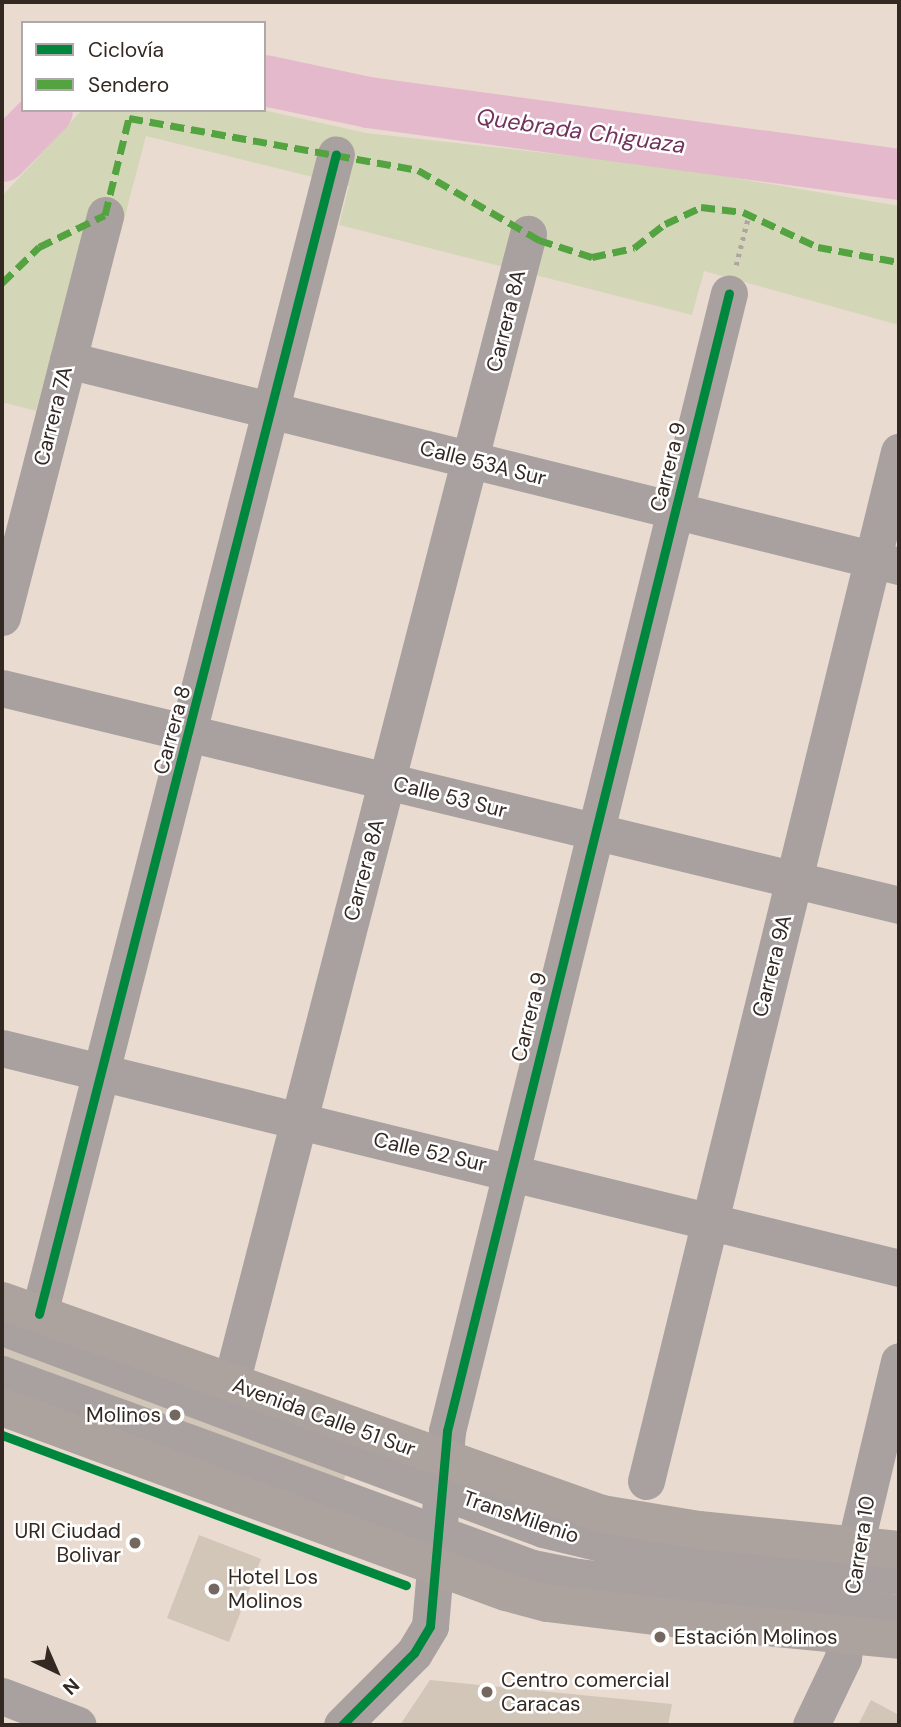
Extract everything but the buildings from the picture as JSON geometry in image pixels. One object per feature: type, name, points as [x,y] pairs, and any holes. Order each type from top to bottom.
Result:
[{"type":"main road","name":"Avenida Calle 51 Sur","points":[[2,1301],[231,1383],[441,1474],[602,1514],[854,1559],[899,1550]]},
{"type":"main road","points":[[2,1407],[436,1552],[547,1603],[848,1621],[899,1640]]},
{"type":"street","name":"Carrera 8","points":[[39,1314],[273,411],[336,154]]},
{"type":"street","name":"Carrera 7A","points":[[2,617],[104,215]]},
{"type":"street","name":"Carrera 8A","points":[[231,1383],[528,234]]},
{"type":"street","name":"Carrera 9","points":[[342,1725],[423,1639],[434,1611],[441,1474],[509,1170],[729,293]]},
{"type":"street","name":"Calle 53A Sur","points":[[68,360],[886,562]]},
{"type":"street","name":"Carrera 9A","points":[[646,1480],[793,880],[886,562],[899,452]]},
{"type":"street","name":"Calle 53 Sur","points":[[2,688],[899,905]]},
{"type":"street","name":"Calle 52 Sur","points":[[2,1048],[101,1074],[509,1170],[899,1268]]},
{"type":"street","name":"TransMilenio","points":[[2,1327],[441,1474]]},
{"type":"street","name":"Carrera 10","points":[[811,1725],[838,1673],[848,1621],[854,1559],[888,1461],[899,1361]]},
{"type":"street","points":[[2,1374],[436,1552]]},
{"type":"street","points":[[854,1559],[899,1576]]},
{"type":"street","points":[[848,1621],[899,1612]]},
{"type":"street","points":[[2,1696],[78,1725]]},
{"type":"path","points":[[729,293],[749,214]]},
{"type":"green space","points":[[266,111],[366,133],[671,167],[899,206],[899,325],[704,271],[692,315],[339,225],[349,186],[146,136],[120,235],[86,226],[36,411],[2,402],[2,196],[80,112]]},
{"type":"waterway","name":"Quebrada Chiguaza","points":[[266,80],[368,102],[899,174]]},
{"type":"waterway","name":"Quebrada Chiguaza","points":[[2,156],[45,112]]},
{"type":"marked path","points":[[2,283],[39,247],[105,215],[129,118],[418,170],[539,240],[592,257],[634,248],[665,224],[701,207],[743,212],[818,247],[899,262]]},
{"type":"cycle path","points":[[39,1314],[336,154]]},
{"type":"cycle path","points":[[342,1725],[414,1653],[430,1626],[447,1431],[729,293]]},
{"type":"cycle path","points":[[2,1435],[406,1585]]},
{"type":"place","name":"Molinos","points":[[175,1415]]},
{"type":"place","name":"URI Ciudad Bolivar","points":[[135,1543]]},
{"type":"place","name":"Hotel Los Molinos","points":[[214,1589]]},
{"type":"place","name":"Estación Molinos","points":[[660,1637]]},
{"type":"place","name":"Centro comercial Caracas","points":[[487,1692]]}]
